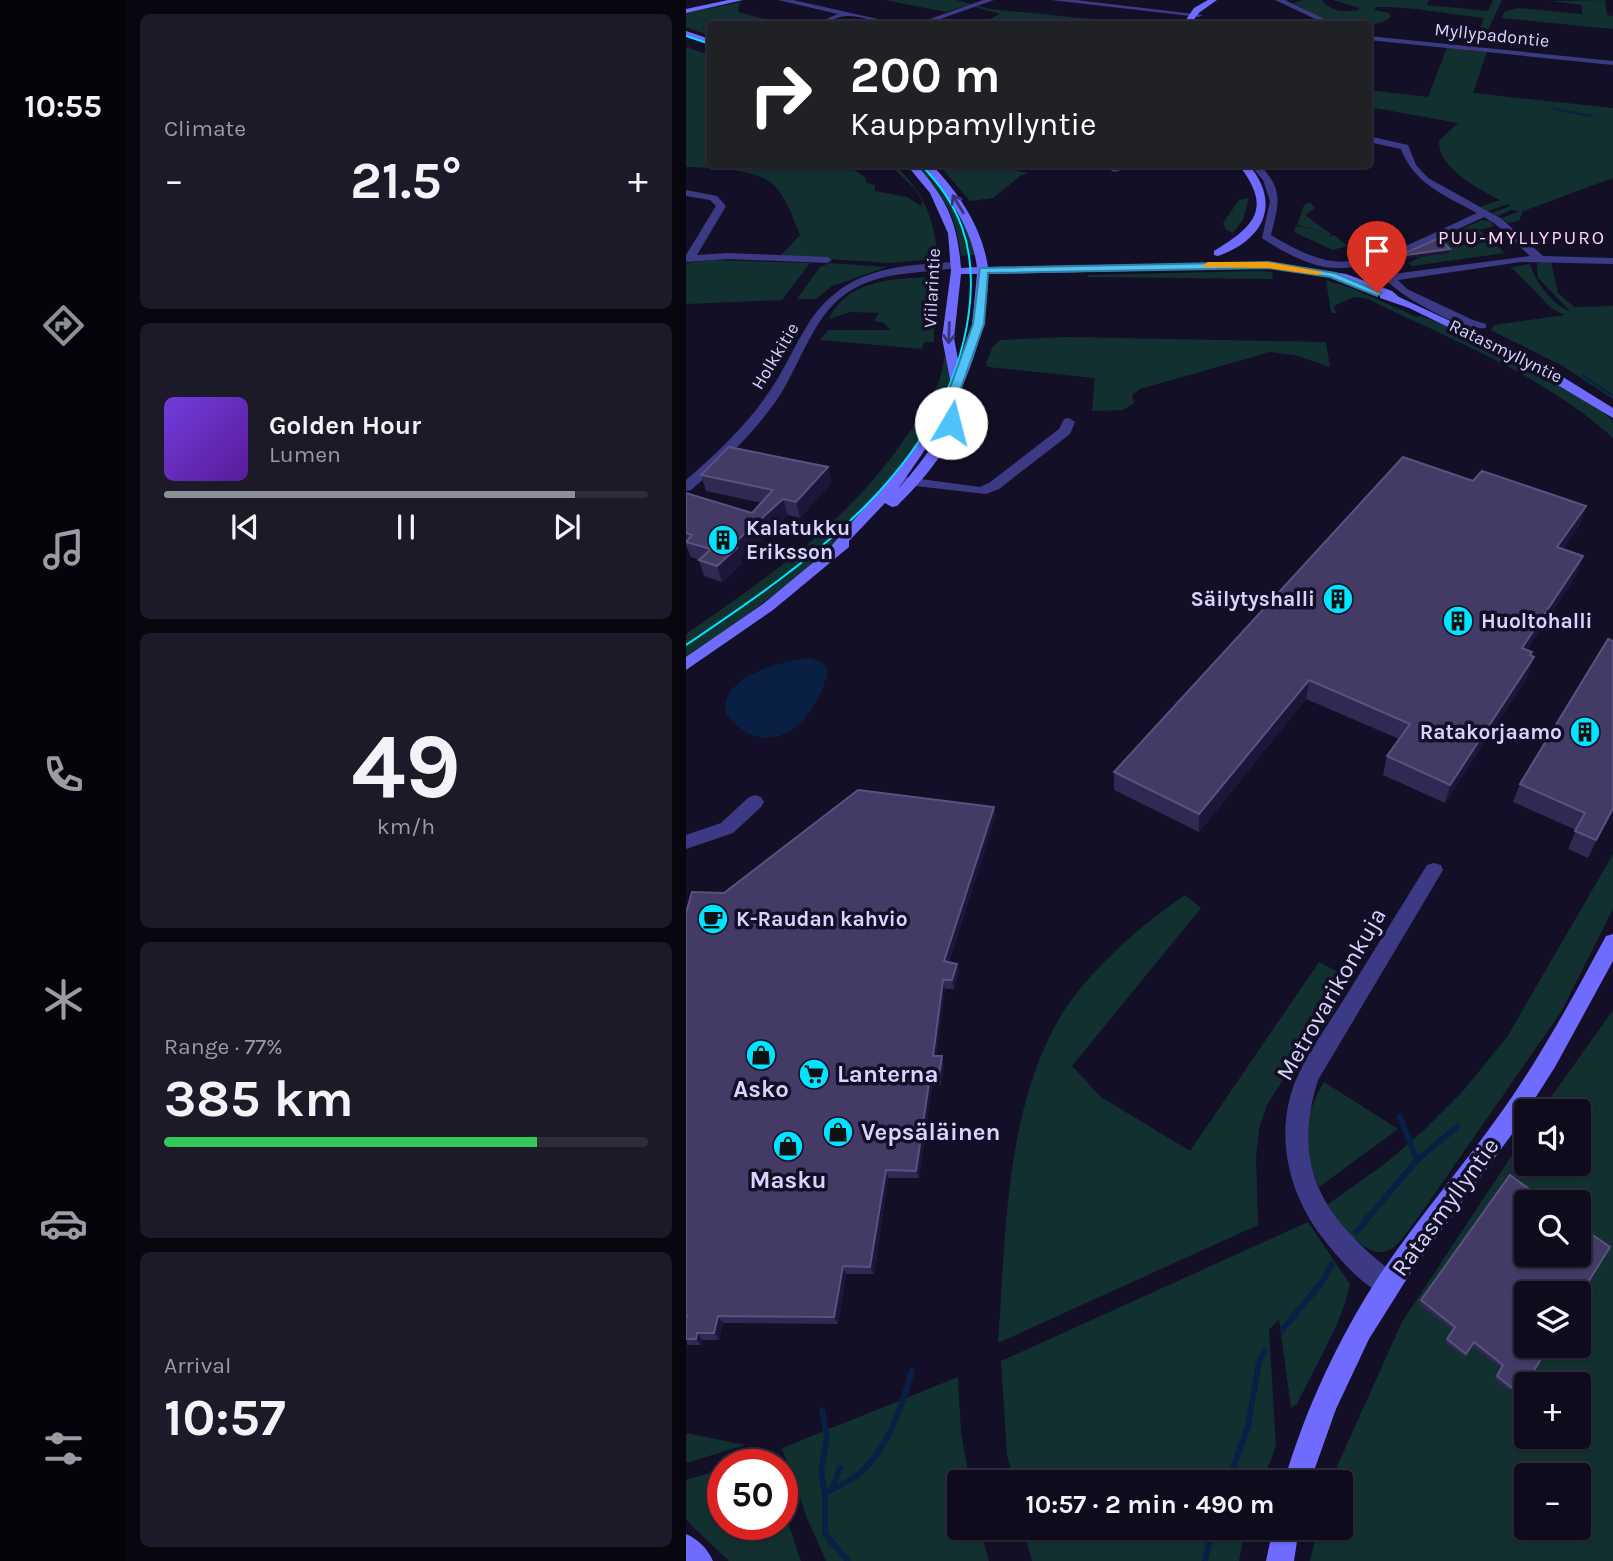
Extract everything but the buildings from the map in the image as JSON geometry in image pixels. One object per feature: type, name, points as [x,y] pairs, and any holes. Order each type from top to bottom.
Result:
[{"type":"main road","points":[[686,11],[739,0]]},
{"type":"main road","points":[[1194,17],[1213,0]]},
{"type":"main road","points":[[686,33],[707,41]]},
{"type":"main road","points":[[686,41],[707,47]]},
{"type":"main road","name":"Viilarintie","points":[[686,665],[768,607],[834,550],[905,481],[951,423],[955,408],[955,390],[948,338],[956,268],[949,219],[935,192],[914,168]]},
{"type":"main road","name":"Viilarintie","points":[[929,168],[954,197],[967,220],[983,267],[978,324],[955,390]]},
{"type":"main road","points":[[956,268],[1128,269],[1221,260],[1244,237],[1261,214],[1263,201],[1259,186],[1245,168]]},
{"type":"main road","points":[[1221,260],[1218,253],[1244,237]]},
{"type":"main road","name":"Ratasmyllyntie","points":[[1221,260],[1332,275],[1363,285],[1547,369],[1613,414]]},
{"type":"main road","name":"Ratasmyllyntie","points":[[1301,1470],[1345,1364],[1388,1284],[1523,1100],[1564,1035],[1613,942]]},
{"type":"main road","points":[[1280,1561],[1284,1540]]},
{"type":"main road","points":[[686,1548],[699,1561]]},
{"type":"street","points":[[782,0],[881,21]]},
{"type":"street","points":[[929,21],[990,0]]},
{"type":"street","points":[[1055,0],[1194,17]]},
{"type":"street","points":[[1279,0],[1324,21]]},
{"type":"street","points":[[825,21],[845,14]]},
{"type":"street","name":"Myllypadontie","points":[[1372,40],[1613,63]]},
{"type":"street","points":[[1372,43],[1379,47]]},
{"type":"street","points":[[1372,140],[1405,147],[1412,166],[1424,180],[1498,221],[1539,258]]},
{"type":"street","points":[[1257,168],[1268,179],[1273,194],[1274,212],[1264,233],[1269,238],[1326,264],[1342,265],[1371,258],[1483,214]]},
{"type":"street","points":[[686,193],[713,198],[720,206],[688,259]]},
{"type":"street","points":[[688,259],[719,256],[827,260]]},
{"type":"street","points":[[1371,258],[1410,295],[1469,323],[1482,326]]},
{"type":"street","points":[[1363,285],[1390,278],[1539,258],[1613,261]]},
{"type":"street","name":"Holkkitie","points":[[686,487],[723,453],[772,398],[832,298],[862,281],[908,270],[956,268]]},
{"type":"street","points":[[905,481],[981,491],[994,486],[1065,431],[1069,422]]},
{"type":"street","points":[[686,842],[727,828],[755,802]]},
{"type":"street","name":"Metrovarikonkuja","points":[[1388,1284],[1348,1253],[1320,1215],[1304,1183],[1296,1158],[1294,1132],[1301,1093],[1308,1077],[1434,870]]},
{"type":"green space","points":[[884,0],[956,0],[971,4],[946,12]]},
{"type":"green space","points":[[1322,0],[1329,7],[1343,11],[1359,8],[1333,0],[1429,0],[1427,5],[1488,11],[1493,0],[1502,0],[1480,47],[1473,47],[1484,18],[1416,9],[1375,7],[1375,10],[1389,13],[1391,17],[1372,24],[1372,21],[1330,21],[1293,3]]},
{"type":"green space","points":[[1605,0],[1607,15],[1613,16],[1613,29],[1502,18],[1504,12],[1518,8],[1582,14],[1582,5],[1551,1]]},
{"type":"green space","points":[[740,2],[738,12],[764,19],[707,21],[707,35],[686,27],[686,13]]},
{"type":"green space","points":[[975,7],[1110,21],[985,21],[1000,14]]},
{"type":"green space","points":[[686,47],[707,54],[707,168],[854,168],[865,177],[867,183],[875,185],[875,191],[907,197],[921,206],[922,201],[915,189],[893,168],[897,168],[912,184],[925,205],[938,256],[936,259],[891,263],[780,256],[800,235],[775,186],[746,172],[686,167]]},
{"type":"green space","points":[[1447,48],[1487,52],[1473,93],[1613,108],[1613,178],[1523,211],[1519,221],[1508,223],[1502,218],[1520,211],[1511,210],[1498,216],[1492,213],[1510,206],[1508,204],[1488,211],[1480,207],[1500,200],[1461,177],[1440,151],[1439,141],[1458,123],[1372,108],[1372,90],[1428,97]]},
{"type":"green space","points":[[916,168],[925,168],[957,206],[977,255],[961,256],[952,216],[933,185]]},
{"type":"green space","points":[[942,168],[1004,168],[1029,173],[1020,176],[993,198],[970,201]]},
{"type":"green space","points":[[1249,198],[1243,220],[1233,233],[1226,230],[1223,223],[1239,200]]},
{"type":"green space","points":[[1310,202],[1315,208],[1305,215],[1331,234],[1328,237],[1334,235],[1347,246],[1333,250],[1294,232],[1296,226],[1318,231],[1297,225],[1304,205]]},
{"type":"green space","points":[[1482,220],[1490,221],[1495,226],[1479,230],[1505,253],[1412,266],[1408,263],[1421,257],[1436,240]]},
{"type":"green space","points":[[714,260],[810,263],[782,300],[686,304],[686,263]]},
{"type":"green space","points":[[1551,262],[1558,293],[1574,307],[1613,306],[1613,399],[1561,365],[1491,330],[1494,325],[1565,315],[1552,309],[1511,267],[1530,264],[1545,292],[1557,304],[1570,311],[1538,278],[1537,263]]},
{"type":"green space","points":[[829,263],[887,267],[832,286],[816,299],[797,299],[820,267]]},
{"type":"green space","points":[[1272,272],[1273,279],[1088,277],[1088,275]]},
{"type":"green space","points":[[938,279],[934,342],[924,342],[922,349],[820,340],[828,330],[891,330],[884,323],[874,321],[879,313],[851,312],[829,319],[848,295],[860,288],[888,280]]},
{"type":"green space","points":[[1326,280],[1354,289],[1417,317],[1471,335],[1522,359],[1570,388],[1613,421],[1613,438],[1557,395],[1527,377],[1368,299],[1354,297],[1334,306],[1336,313],[1331,313]]},
{"type":"green space","points":[[1066,337],[1326,342],[1330,367],[1295,355],[1270,352],[1140,389],[1132,395],[1134,403],[1123,410],[1092,411],[1095,378],[988,367],[986,363],[993,346],[1001,340]]},
{"type":"green space","points":[[949,356],[949,382],[944,396],[910,456],[884,491],[855,523],[790,582],[686,659],[686,634],[782,565],[866,488],[891,458],[924,409],[938,384],[944,357]]},
{"type":"green space","points":[[1613,854],[1613,909],[1561,1012],[1402,1239],[1391,1249],[1382,1252],[1363,1246],[1327,1205],[1387,1162],[1423,1131],[1463,1091],[1507,1037]]},
{"type":"green space","points":[[1185,895],[1201,908],[1072,1066],[1101,1097],[1190,1151],[1319,962],[1348,977],[1267,1105],[1259,1129],[1256,1158],[1258,1225],[998,1343],[1010,1181],[1026,1101],[1038,1063],[1055,1026],[1080,989],[1113,953],[1149,921]]},
{"type":"green space","points":[[1613,1010],[1613,1561],[1310,1561],[1315,1540],[1353,1540],[1353,1470],[1335,1470],[1402,1322],[1514,1152],[1514,1176],[1591,1176],[1591,1099],[1550,1099]]},
{"type":"green space","points":[[1324,1082],[1398,1129],[1319,1187],[1309,1160],[1306,1134],[1311,1108]]},
{"type":"green space","points":[[1308,1222],[1350,1284],[1327,1346],[1297,1404],[1291,1408],[1279,1319],[1269,1330],[1276,1446],[1267,1470],[1011,1470],[1007,1454],[1001,1361]]},
{"type":"green space","points":[[958,1377],[961,1433],[968,1470],[947,1470],[947,1540],[983,1540],[989,1561],[826,1561],[798,1493],[798,1449],[782,1448]]},
{"type":"green space","points":[[686,1433],[745,1445],[732,1449],[707,1449],[707,1457],[686,1463]]},
{"type":"green space","points":[[707,1474],[707,1540],[794,1540],[801,1561],[729,1561],[690,1524],[686,1518],[686,1480]]},
{"type":"green space","points":[[1026,1540],[1243,1540],[1239,1561],[1032,1561]]},
{"type":"water","points":[[808,658],[821,661],[828,670],[814,705],[790,731],[776,737],[760,737],[744,731],[727,716],[726,703],[730,692],[740,682],[767,668]]},
{"type":"waterway","points":[[1554,109],[1591,116]]},
{"type":"waterway","points":[[1582,375],[1613,396]]},
{"type":"waterway","points":[[1400,1117],[1417,1160]]},
{"type":"waterway","points":[[1417,1160],[1457,1127]]},
{"type":"waterway","points":[[1356,1232],[1417,1160]]},
{"type":"waterway","points":[[1282,1330],[1322,1282],[1332,1264]]},
{"type":"waterway","points":[[1232,1470],[1248,1426],[1259,1362],[1265,1350]]},
{"type":"waterway","points":[[825,1493],[859,1474],[878,1452],[893,1426],[912,1371]]},
{"type":"waterway","points":[[822,1410],[827,1437],[821,1471],[825,1493]]},
{"type":"waterway","points":[[833,1487],[840,1468]]},
{"type":"waterway","points":[[825,1493],[825,1534],[848,1561]]},
{"type":"waterway","points":[[1205,1561],[1210,1540]]},
{"type":"tram line","points":[[686,36],[707,43]]},
{"type":"tram line","points":[[686,645],[826,543],[868,503],[906,459],[937,412],[959,359],[970,302],[970,262],[967,244],[955,210],[924,168]]},
{"type":"slow traffic","points":[[1208,265],[1268,265],[1318,272]]},
{"type":"place","name":"Kalatukku Eriksson","points":[[723,540]]},
{"type":"place","name":"Säilytyshalli","points":[[1338,599]]},
{"type":"place","name":"Huoltohalli","points":[[1458,621]]},
{"type":"place","name":"Ratakorjaamo","points":[[1585,732]]},
{"type":"place","name":"K-Raudan kahvio","points":[[713,919]]},
{"type":"place","name":"Asko","points":[[761,1055]]},
{"type":"place","name":"Lanterna","points":[[814,1074]]},
{"type":"place","name":"Vepsäläinen","points":[[838,1132]]},
{"type":"place","name":"Masku","points":[[788,1146]]},
{"type":"district","name":"PUU-MYLLYPURO","points":[[1522,238]]},
{"type":"route","points":[[951,423],[955,408],[953,397],[978,324],[983,270],[1268,265],[1332,275],[1377,293]]}]
